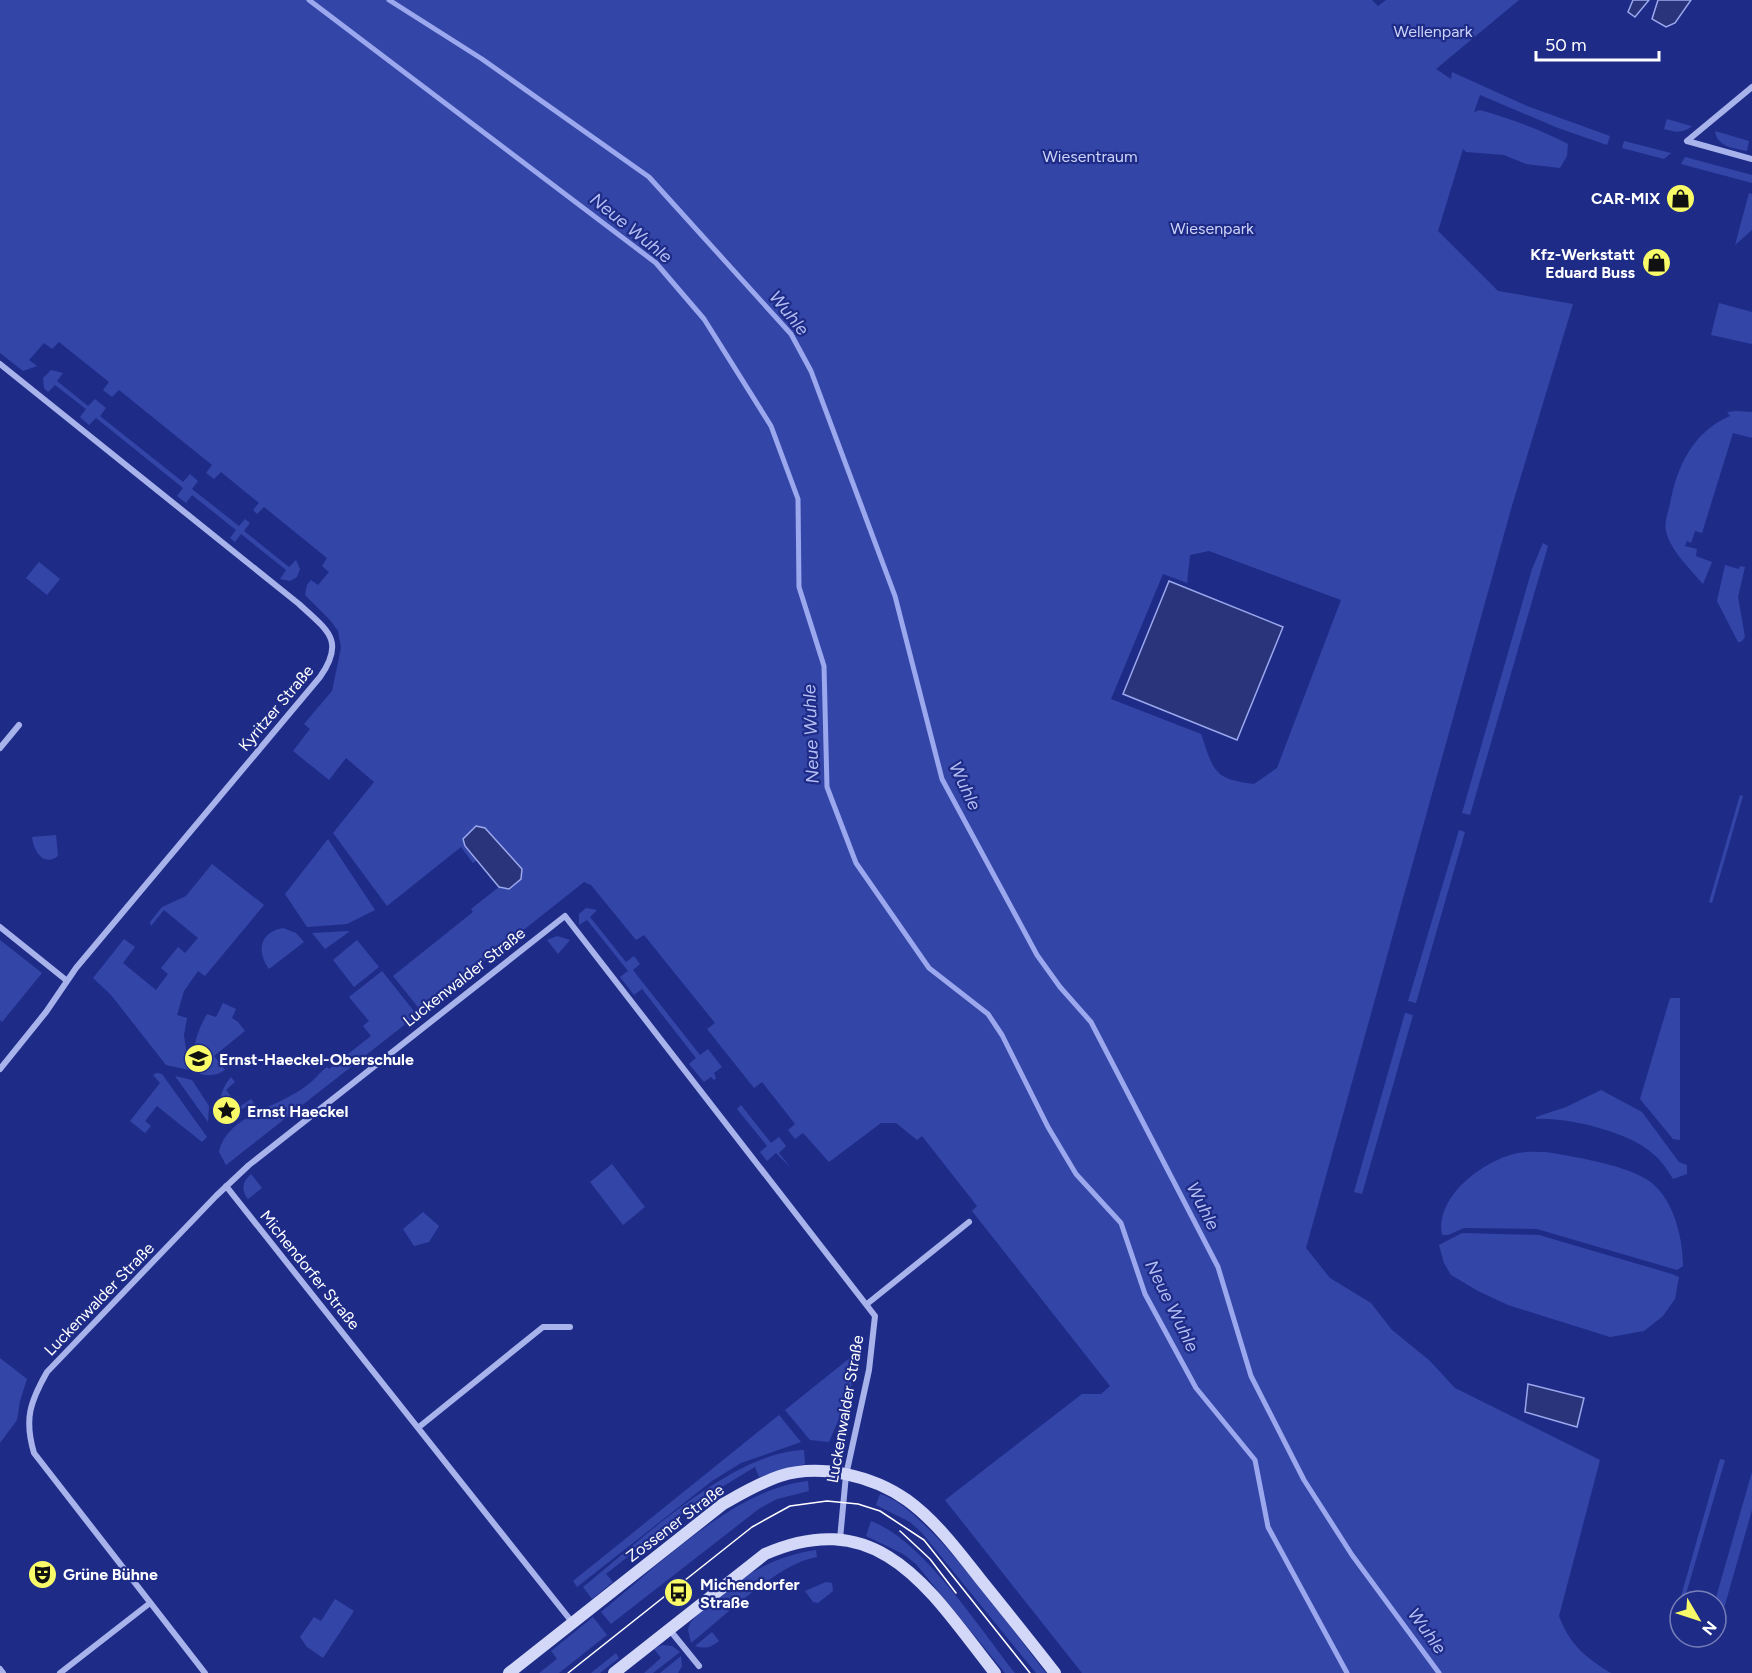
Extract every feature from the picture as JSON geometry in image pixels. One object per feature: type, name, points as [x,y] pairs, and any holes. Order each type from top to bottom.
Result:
[{"type":"street","points":[[1752,87],[1687,141],[1752,159]]},
{"type":"street","name":"Kyritzer Straße","points":[[0,364],[299,604],[327,630],[333,646],[331,662],[320,678],[66,980],[46,1012],[0,1069]]},
{"type":"street","points":[[0,748],[19,725]]},
{"type":"street","name":"Luckenwalder Straße","points":[[205,1673],[39,1460],[29,1437],[28,1420],[33,1397],[47,1372],[225,1186],[565,916],[875,1316],[869,1370],[846,1474],[840,1539]]},
{"type":"street","points":[[0,927],[66,980]]},
{"type":"street","name":"Michendorfer Straße","points":[[225,1186],[572,1622]]},
{"type":"street","points":[[867,1304],[969,1222]]},
{"type":"street","points":[[418,1427],[543,1327],[570,1327]]},
{"type":"street","name":"Zossener Straße","points":[[509,1673],[723,1504],[752,1487],[782,1475],[817,1471],[846,1474],[889,1488],[924,1513],[962,1555],[1055,1673]]},
{"type":"street","points":[[614,1673],[765,1554],[799,1542],[840,1539],[874,1548],[912,1574],[936,1598],[995,1673]]},
{"type":"street","points":[[60,1673],[150,1603]]},
{"type":"street","points":[[669,1629],[699,1666]]},
{"type":"street","points":[[0,1669],[3,1673]]},
{"type":"green space","points":[[0,0],[1372,0],[1378,6],[1386,0],[1519,0],[1436,69],[1451,79],[1452,72],[1527,106],[1610,136],[1607,145],[1558,128],[1480,95],[1474,112],[1480,110],[1503,117],[1568,144],[1567,156],[1560,168],[1526,164],[1504,155],[1466,152],[1463,149],[1438,231],[1498,291],[1573,304],[1511,509],[1306,1248],[1330,1278],[1371,1303],[1392,1330],[1430,1361],[1455,1388],[1600,1460],[1559,1616],[1568,1635],[1579,1649],[1611,1673],[1082,1673],[945,1500],[1082,1394],[1101,1394],[1110,1386],[972,1211],[977,1206],[922,1136],[917,1140],[896,1123],[881,1123],[829,1162],[803,1133],[795,1139],[788,1130],[795,1124],[762,1082],[754,1088],[707,1029],[715,1023],[644,935],[636,940],[591,885],[584,882],[421,1011],[393,976],[473,912],[471,909],[499,887],[503,889],[465,846],[477,860],[473,863],[461,847],[387,906],[333,833],[374,782],[346,758],[329,780],[293,751],[310,729],[304,724],[332,691],[341,648],[338,631],[305,595],[307,585],[311,580],[318,585],[329,572],[322,566],[327,558],[264,507],[257,514],[253,510],[259,503],[221,472],[214,479],[206,473],[212,465],[119,390],[112,397],[103,390],[109,382],[59,342],[52,349],[44,343],[29,360],[37,366],[23,371],[0,353]],"holes":[[[1209,551],[1341,600],[1277,768],[1254,784],[1230,779],[1217,771],[1201,734],[1111,699],[1163,574],[1187,583],[1190,555]]]},
{"type":"green space","points":[[1667,119],[1692,126],[1678,132],[1664,129]]},
{"type":"green space","points":[[1715,131],[1749,141],[1747,151],[1722,144]]},
{"type":"green space","points":[[1624,141],[1671,153],[1664,159],[1622,148]]},
{"type":"green space","points":[[1685,157],[1752,175],[1752,183],[1681,164]]},
{"type":"green space","points":[[1749,193],[1752,194],[1752,230],[1735,245]]},
{"type":"green space","points":[[1719,303],[1752,312],[1752,344],[1711,335]]},
{"type":"green space","points":[[51,370],[63,373],[57,381],[88,406],[95,399],[106,408],[100,416],[183,482],[190,474],[198,481],[192,489],[239,526],[245,519],[250,523],[244,531],[289,567],[296,560],[300,569],[297,577],[290,581],[280,579],[286,570],[241,534],[235,542],[230,538],[236,530],[192,495],[186,503],[177,496],[183,488],[96,418],[89,425],[80,417],[86,409],[55,385],[48,392],[44,388],[43,378]]},
{"type":"green space","points":[[1727,412],[1752,412],[1752,438],[1733,433],[1702,533],[1695,531],[1691,543],[1687,541],[1685,546],[1697,549],[1696,556],[1712,562],[1703,584],[1668,538],[1666,518],[1677,476],[1689,452],[1706,431],[1730,416]]},
{"type":"green space","points":[[1543,543],[1548,546],[1470,815],[1462,813],[1532,569]]},
{"type":"green space","points":[[39,562],[60,579],[47,595],[26,578]]},
{"type":"green space","points":[[1725,565],[1739,569],[1740,566],[1745,567],[1738,597],[1745,637],[1741,642],[1738,642],[1717,601]]},
{"type":"green space","points":[[1740,795],[1743,796],[1712,903],[1709,902]]},
{"type":"green space","points":[[1459,830],[1465,832],[1416,1003],[1408,1001]]},
{"type":"green space","points":[[56,835],[58,856],[53,859],[44,859],[37,852],[32,837]]},
{"type":"green space","points":[[328,839],[375,910],[347,924],[307,927],[285,894]]},
{"type":"green space","points":[[212,864],[264,905],[205,976],[198,971],[184,991],[177,1015],[187,1018],[184,1035],[189,1070],[166,1065],[111,995],[93,978],[124,939],[135,947],[123,963],[156,990],[168,974],[161,968],[178,947],[185,953],[198,938],[164,910],[151,926],[150,922],[162,907],[186,896]]},
{"type":"green space","points":[[586,908],[597,910],[590,917],[626,962],[634,956],[640,964],[633,970],[700,1055],[708,1049],[722,1067],[714,1073],[716,1078],[714,1080],[711,1077],[704,1082],[689,1064],[696,1058],[642,989],[634,995],[620,977],[628,971],[587,920],[579,925],[579,914]]},
{"type":"green space","points":[[283,928],[296,933],[304,942],[269,969],[262,956],[263,943],[269,934]]},
{"type":"green space","points":[[348,931],[325,949],[312,933]]},
{"type":"green space","points":[[557,936],[570,940],[558,954],[547,940]]},
{"type":"green space","points":[[0,940],[42,973],[2,1022],[0,1020]]},
{"type":"green space","points":[[357,940],[379,967],[354,987],[333,960]]},
{"type":"green space","points":[[382,971],[417,1015],[226,1165],[219,1152],[224,1139],[232,1129],[243,1120],[309,1084],[327,1067],[329,1069],[371,1036],[363,1026],[369,1021],[349,997]]},
{"type":"green space","points":[[1670,998],[1680,998],[1680,1140],[1673,1139],[1640,1099]]},
{"type":"green space","points":[[223,1003],[236,1009],[232,1018],[245,1031],[214,1056],[225,1070],[218,1074],[203,1075],[196,1072],[194,1064],[194,1049],[200,1027],[207,1014],[216,1017]]},
{"type":"green space","points":[[1405,1013],[1413,1015],[1362,1194],[1354,1192]]},
{"type":"green space","points":[[162,1074],[207,1137],[202,1142],[157,1106],[145,1121],[151,1126],[145,1133],[130,1121],[160,1083],[153,1075]]},
{"type":"green space","points":[[175,1076],[192,1080],[209,1106],[208,1122]]},
{"type":"green space","points":[[231,1077],[235,1082],[226,1090],[239,1107],[251,1099],[254,1103],[240,1110],[227,1122],[221,1121],[219,1104]]},
{"type":"green space","points":[[1601,1090],[1642,1112],[1679,1162],[1687,1165],[1687,1174],[1673,1179],[1664,1165],[1642,1145],[1613,1132],[1580,1123],[1536,1119],[1536,1117],[1566,1107]]},
{"type":"green space","points":[[741,1105],[771,1143],[779,1137],[786,1146],[779,1153],[791,1168],[776,1153],[767,1161],[760,1152],[767,1146],[737,1109]]},
{"type":"green space","points":[[1546,1152],[1624,1169],[1646,1179],[1655,1186],[1670,1206],[1675,1218],[1681,1242],[1683,1266],[1677,1270],[1537,1229],[1464,1228],[1448,1235],[1442,1235],[1442,1221],[1446,1207],[1454,1194],[1477,1172],[1491,1163],[1518,1153]]},
{"type":"green space","points":[[612,1164],[645,1207],[623,1225],[590,1182]]},
{"type":"green space","points":[[251,1174],[262,1188],[248,1199],[244,1186]]},
{"type":"green space","points":[[423,1212],[439,1226],[429,1242],[414,1246],[403,1229]]},
{"type":"green space","points":[[1462,1233],[1539,1235],[1672,1274],[1679,1277],[1675,1299],[1663,1316],[1644,1331],[1610,1337],[1508,1305],[1451,1275],[1444,1263],[1439,1245]]},
{"type":"green space","points":[[851,1357],[856,1361],[850,1393],[829,1442],[810,1440],[785,1410]]},
{"type":"green space","points":[[0,1358],[27,1379],[17,1420],[0,1443]]},
{"type":"green space","points":[[779,1415],[801,1442],[741,1463],[712,1481],[577,1587],[573,1581]]},
{"type":"green space","points":[[804,1450],[805,1464],[759,1477],[755,1467],[697,1502],[606,1574],[613,1582],[592,1599],[583,1587],[658,1525],[716,1483],[746,1466],[776,1455]]},
{"type":"green space","points":[[1720,1459],[1725,1460],[1687,1589],[1683,1589]]},
{"type":"green space","points":[[1752,1472],[1752,1510],[1728,1594],[1728,1589],[1718,1589]]},
{"type":"green space","points":[[808,1481],[809,1491],[777,1499],[760,1508],[611,1624],[601,1612],[672,1552],[725,1514],[752,1498],[780,1487]]},
{"type":"green space","points":[[880,1494],[899,1503],[944,1545],[1046,1673],[1036,1673],[922,1533],[910,1522],[876,1505]]},
{"type":"green space","points":[[871,1521],[891,1531],[930,1566],[1015,1673],[1005,1673],[916,1564],[903,1554],[866,1536]]},
{"type":"green space","points":[[816,1550],[817,1557],[802,1561],[769,1580],[691,1643],[688,1630],[690,1623],[717,1597],[747,1575],[764,1566],[798,1553]]},
{"type":"green space","points":[[826,1582],[832,1583],[833,1591],[818,1603],[813,1602],[805,1591]]},
{"type":"green space","points":[[335,1599],[354,1611],[323,1658],[307,1647],[300,1637],[314,1617],[321,1621]]},
{"type":"green space","points":[[593,1617],[607,1635],[559,1673],[539,1673],[557,1659],[551,1651]]},
{"type":"green space","points":[[712,1632],[719,1641],[707,1647],[695,1646]]},
{"type":"green space","points":[[662,1645],[672,1646],[680,1652],[653,1673],[644,1673],[661,1658],[654,1649]]},
{"type":"green space","points":[[616,1653],[619,1658],[600,1673],[591,1673]]},
{"type":"green space","points":[[681,1656],[682,1666],[678,1673],[660,1673]]},
{"type":"shaded area","points":[[1633,0],[1649,0],[1635,17],[1628,12]]},
{"type":"shaded area","points":[[1658,0],[1691,0],[1675,23],[1666,27],[1652,19]]},
{"type":"shaded area","points":[[1169,581],[1283,627],[1237,740],[1123,694]]},
{"type":"shaded area","points":[[476,826],[485,828],[522,869],[521,879],[509,889],[499,887],[465,846],[463,839]]},
{"type":"shaded area","points":[[1528,1384],[1584,1398],[1577,1427],[1525,1412]]},
{"type":"waterway","name":"Neue Wuhle","points":[[309,0],[656,263],[704,319],[771,426],[798,499],[799,587],[824,666],[827,787],[856,863],[929,968],[988,1014],[1002,1035],[1048,1127],[1076,1174],[1121,1223],[1145,1294],[1196,1388],[1255,1460],[1268,1527],[1347,1673]]},
{"type":"waterway","name":"Wuhle","points":[[389,0],[482,59],[649,177],[791,334],[811,371],[895,596],[942,779],[1037,955],[1060,987],[1091,1022],[1218,1267],[1251,1376],[1304,1480],[1352,1555],[1439,1673]]},
{"type":"tram line","points":[[568,1673],[752,1527],[790,1506],[827,1501],[858,1504],[880,1511],[924,1540],[1030,1673]]},
{"type":"tram line","points":[[900,1531],[930,1559],[956,1593]]},
{"type":"place","name":"CAR-MIX","points":[[1681,198]]},
{"type":"place","name":"Kfz-Werkstatt Eduard Buss","points":[[1656,263]]},
{"type":"place","name":"Ernst-Haeckel-Oberschule","points":[[198,1059]]},
{"type":"place","name":"Ernst Haeckel","points":[[226,1111]]},
{"type":"place","name":"Grüne Bühne","points":[[42,1574]]},
{"type":"place","name":"Michendorfer Straße","points":[[679,1593]]},
{"type":"park label","name":"Wellenpark","points":[[1433,31]]},
{"type":"park label","name":"Wiesentraum","points":[[1090,156]]},
{"type":"park label","name":"Wiesenpark","points":[[1212,228]]}]
